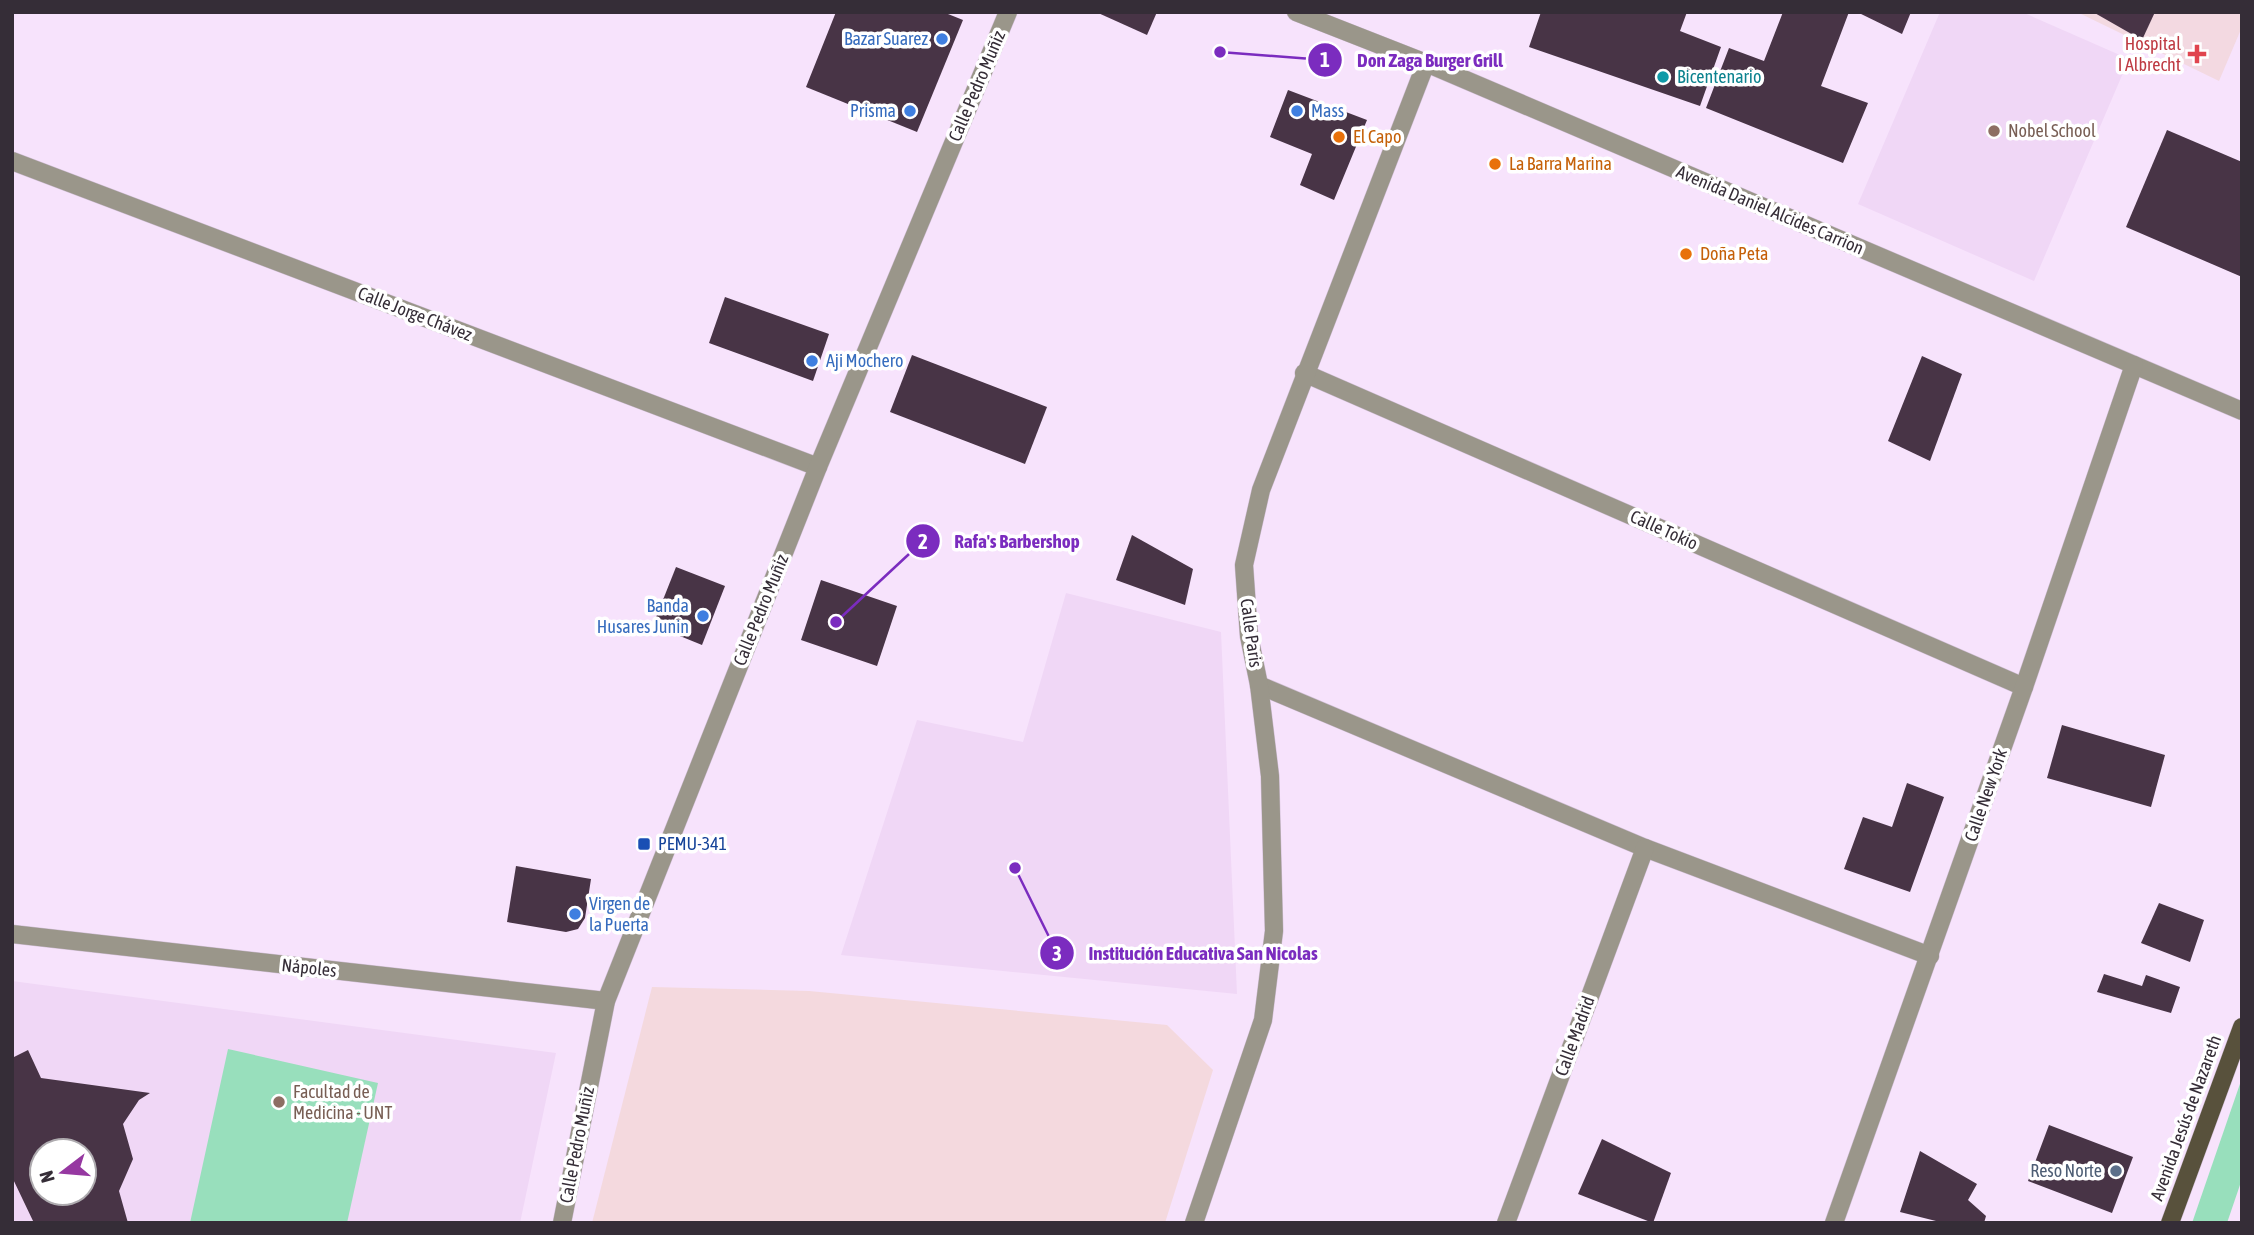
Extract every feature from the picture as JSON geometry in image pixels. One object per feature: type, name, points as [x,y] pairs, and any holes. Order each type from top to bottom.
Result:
[{"type":"main road","name":"Avenida Jesús de Nazareth","points":[[2170,1223],[2242,1027]]},
{"type":"street","name":"Calle Pedro Muñiz","points":[[562,1223],[606,1001],[818,467],[1008,12]]},
{"type":"street","name":"Avenida Daniel Alcides Carrion","points":[[1296,12],[1426,63],[2242,411]]},
{"type":"street","name":"Calle Paris","points":[[1194,1223],[1263,1020],[1274,931],[1270,776],[1259,685],[1249,636],[1244,565],[1261,489],[1426,63]]},
{"type":"street","name":"Calle Jorge Chávez","points":[[12,162],[818,467]]},
{"type":"street","name":"Calle New York","points":[[1834,1223],[1930,956],[2134,365]]},
{"type":"street","name":"Calle Tokio","points":[[1304,373],[2024,687]]},
{"type":"street","points":[[1259,685],[1644,848],[1930,956]]},
{"type":"street","name":"Calle Madrid","points":[[1506,1223],[1644,848]]},
{"type":"street","name":"Nápoles","points":[[12,934],[606,1001]]},
{"type":"shaded area","name":"Nobel School","points":[[1940,12],[2022,12],[2129,59],[2034,281],[1858,204]]},
{"type":"shaded area","name":"Hospital I Albrecht","points":[[2077,12],[2242,12],[2242,27],[2219,81]]},
{"type":"shaded area","points":[[1066,593],[1221,632],[1237,994],[841,955],[917,720],[1023,742]]},
{"type":"shaded area","name":"Facultad de Medicina - UNT","points":[[12,981],[556,1053],[520,1223],[12,1223]]},
{"type":"shaded area","points":[[652,987],[809,991],[1167,1025],[1213,1070],[1165,1223],[592,1223]]},
{"type":"green space","points":[[228,1049],[378,1083],[347,1223],[190,1223]]},
{"type":"green space","points":[[2242,1078],[2242,1179],[2227,1223],[2192,1223]]},
{"type":"building","points":[[836,12],[943,12],[963,20],[917,132],[806,87]]},
{"type":"building","points":[[1096,12],[1157,12],[1147,35]]},
{"type":"building","name":"Bicentenario","points":[[1541,12],[1687,12],[1680,31],[1721,47],[1700,106],[1529,47]]},
{"type":"building","points":[[1783,12],[1849,12],[1821,86],[1868,103],[1843,163],[1706,108],[1729,48],[1764,61]]},
{"type":"building","points":[[1857,12],[1911,12],[1902,34]]},
{"type":"building","points":[[2093,12],[2155,12],[2142,40]]},
{"type":"building","points":[[1288,90],[1367,120],[1334,200],[1300,185],[1312,154],[1270,137]]},
{"type":"building","points":[[2167,130],[2242,162],[2242,277],[2126,227]]},
{"type":"building","points":[[725,297],[829,334],[813,381],[709,343]]},
{"type":"building","points":[[912,355],[1047,407],[1025,464],[890,412]]},
{"type":"building","points":[[1922,356],[1962,374],[1930,461],[1888,441]]},
{"type":"building","points":[[1132,535],[1193,569],[1185,605],[1116,580]]},
{"type":"building","points":[[676,567],[725,586],[702,645],[653,625]]},
{"type":"building","points":[[821,580],[897,606],[877,666],[801,640]]},
{"type":"building","points":[[2062,725],[2165,755],[2151,807],[2047,778]]},
{"type":"building","points":[[1907,783],[1944,797],[1910,892],[1844,869],[1863,817],[1892,827]]},
{"type":"building","points":[[516,866],[591,879],[585,918],[578,929],[566,932],[507,922]]},
{"type":"building","points":[[2159,903],[2204,920],[2190,962],[2141,943]]},
{"type":"building","points":[[2104,974],[2142,986],[2146,975],[2180,987],[2171,1013],[2097,992]]},
{"type":"building","points":[[28,1050],[41,1078],[150,1093],[139,1100],[123,1124],[133,1159],[119,1191],[128,1223],[34,1223],[12,1177],[12,1058]]},
{"type":"building","points":[[2049,1125],[2133,1157],[2112,1213],[2028,1181]]},
{"type":"building","points":[[1602,1139],[1671,1173],[1653,1223],[1578,1194]]},
{"type":"building","points":[[1920,1151],[1977,1184],[1968,1200],[1986,1216],[1984,1223],[1944,1223],[1900,1212]]},
{"type":"place","name":"Bazar Suarez","points":[[942,39]]},
{"type":"place","name":"Don Zaga Burger Grill","points":[[1220,52]]},
{"type":"place","name":"Hospital I Albrecht","points":[[2197,54]]},
{"type":"place","name":"Bicentenario","points":[[1663,77]]},
{"type":"place","name":"Prisma","points":[[910,111]]},
{"type":"place","name":"Mass","points":[[1297,111]]},
{"type":"place","name":"Nobel School","points":[[1994,131]]},
{"type":"place","name":"El Capo","points":[[1339,137]]},
{"type":"place","name":"La Barra Marina","points":[[1495,164]]},
{"type":"place","name":"Doña Peta","points":[[1686,254]]},
{"type":"place","name":"Aji Mochero","points":[[812,361]]},
{"type":"place","name":"Banda Husares Junin","points":[[703,616]]},
{"type":"place","name":"Rafa's Barbershop","points":[[836,622]]},
{"type":"place","name":"PEMU-341","points":[[644,844]]},
{"type":"place","name":"Institución Educativa San Nicolas","points":[[1015,868]]},
{"type":"place","name":"Virgen de la Puerta","points":[[575,914]]},
{"type":"place","name":"Facultad de Medicina - UNT","points":[[279,1102]]},
{"type":"place","name":"Reso Norte","points":[[2116,1171]]}]
